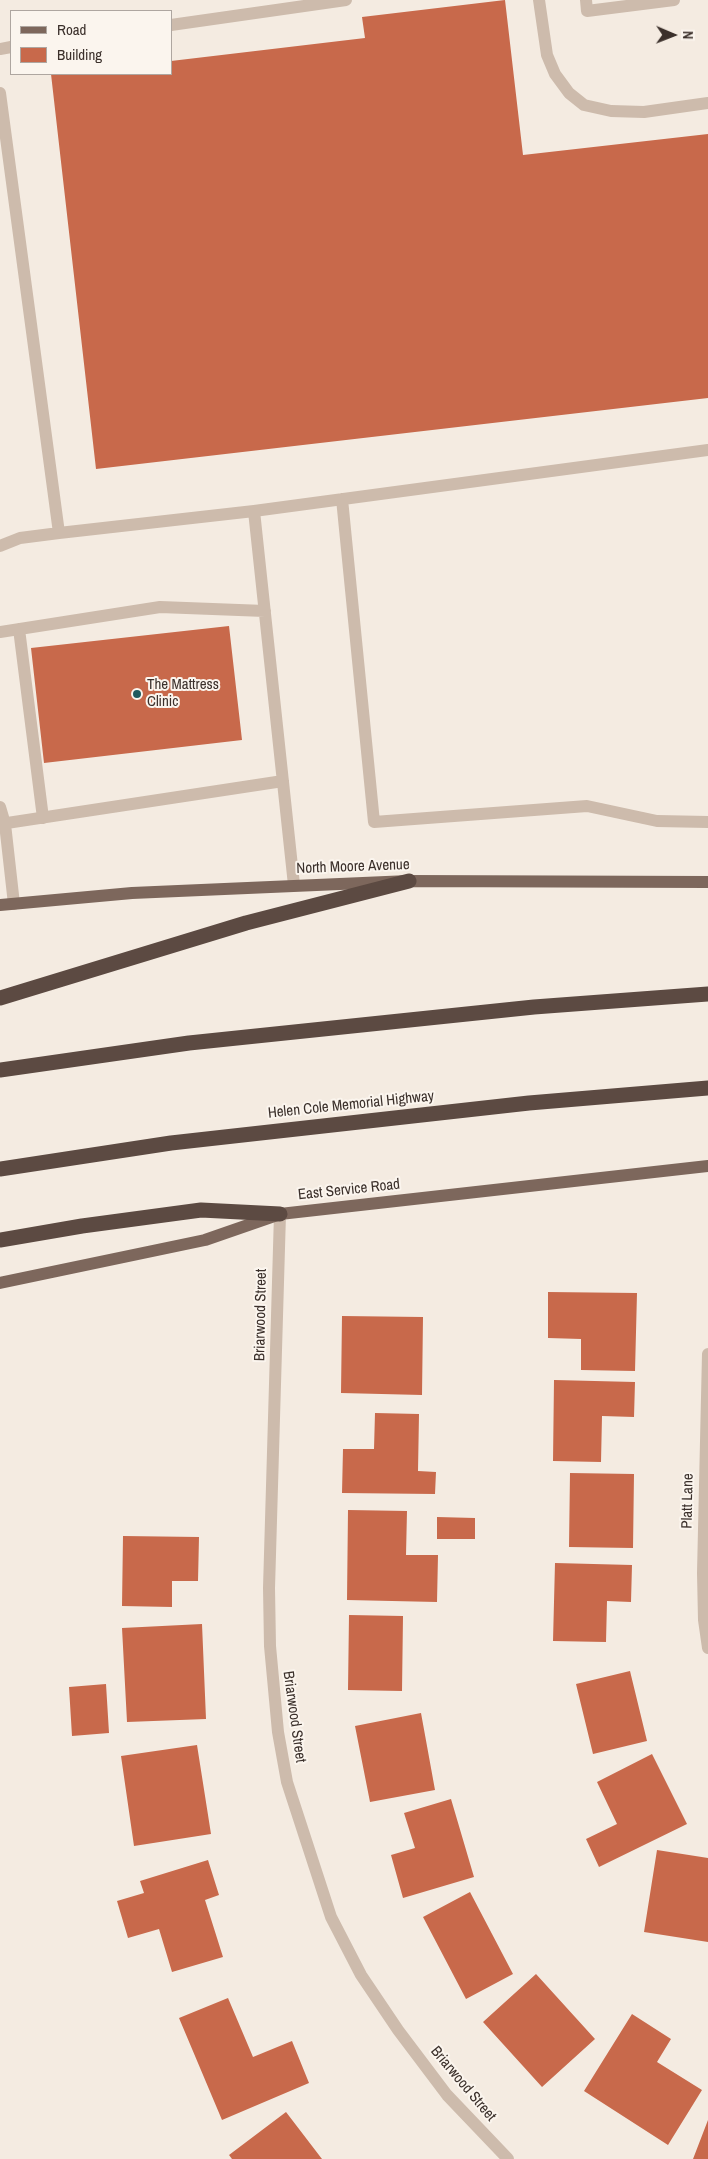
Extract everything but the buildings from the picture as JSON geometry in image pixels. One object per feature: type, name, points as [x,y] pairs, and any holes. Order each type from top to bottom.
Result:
[{"type":"highway","points":[[0,998],[246,923],[409,881]]},
{"type":"highway","points":[[0,1070],[198,1042],[534,1007],[708,994]]},
{"type":"highway","name":"Helen Cole Memorial Highway","points":[[0,1169],[170,1143],[529,1103],[708,1088]]},
{"type":"highway","points":[[0,1240],[82,1226],[201,1210],[280,1214]]},
{"type":"main road","name":"North Moore Avenue","points":[[0,906],[132,893],[409,881],[708,882]]},
{"type":"main road","name":"East Service Road","points":[[0,1283],[205,1240],[280,1214],[708,1166]]},
{"type":"street","points":[[172,25],[346,0]]},
{"type":"street","points":[[539,0],[547,55],[556,74],[569,93],[584,105],[611,111],[644,112],[708,103]]},
{"type":"street","points":[[586,0],[587,11],[674,0]]},
{"type":"street","points":[[0,93],[59,533]]},
{"type":"street","points":[[0,546],[20,538],[254,512],[708,450]]},
{"type":"street","points":[[342,499],[374,822],[587,806],[657,821],[708,822]]},
{"type":"street","points":[[254,512],[294,885]]},
{"type":"street","points":[[0,632],[160,607],[265,611]]},
{"type":"street","points":[[19,629],[43,818]]},
{"type":"street","points":[[2,824],[283,781]]},
{"type":"street","points":[[0,807],[14,904]]},
{"type":"street","name":"Briarwood Street","points":[[280,1214],[270,1646],[278,1732],[287,1782],[331,1917],[361,1975],[398,2030],[447,2095],[508,2159]]},
{"type":"street","name":"Platt Lane","points":[[708,1354],[703,1573],[704,1620],[708,1648]]},
{"type":"place","name":"The Mattress Clinic","points":[[137,694]]}]
